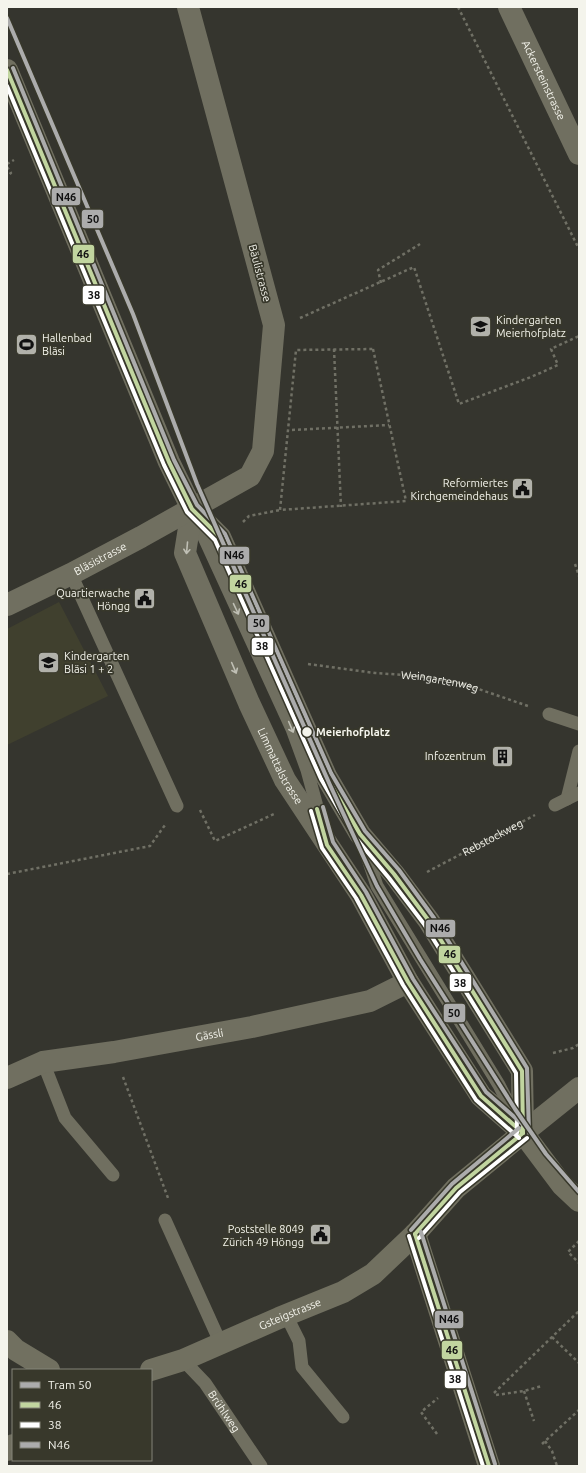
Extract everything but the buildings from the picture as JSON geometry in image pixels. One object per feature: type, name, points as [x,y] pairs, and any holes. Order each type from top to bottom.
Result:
[{"type":"street","name":"Bäulistrasse","points":[[188,7],[274,325],[263,451],[250,476],[192,509]]},
{"type":"street","name":"Ackersteinstrasse","points":[[509,7],[579,154]]},
{"type":"street","points":[[7,70],[151,418],[192,509],[220,537],[324,770],[360,834],[394,874],[429,921],[522,1071],[523,1132]]},
{"type":"street","name":"Bläsistrasse","points":[[7,605],[71,574],[192,509]]},
{"type":"street","name":"Limmattalstrasse","points":[[192,509],[185,553],[249,703],[285,780],[327,845]]},
{"type":"street","points":[[360,834],[327,845],[360,895],[408,982],[481,1096],[523,1132],[562,1185],[579,1201]]},
{"type":"street","name":"Gässli","points":[[7,1078],[43,1062],[114,1052],[252,1027],[370,1002],[408,982]]},
{"type":"street","points":[[523,1132],[579,1088]]},
{"type":"street","name":"Gsteigstrasse","points":[[152,1370],[183,1360],[343,1292],[373,1274],[415,1234],[456,1188],[523,1132]]},
{"type":"street","points":[[415,1234],[489,1466]]},
{"type":"street","points":[[7,1341],[16,1350],[47,1369]]},
{"type":"lane","points":[[71,574],[177,806]]},
{"type":"lane","points":[[549,714],[579,724]]},
{"type":"lane","points":[[561,802],[579,751]]},
{"type":"lane","points":[[561,802],[579,793]]},
{"type":"lane","points":[[43,1062],[64,1118],[113,1175]]},
{"type":"lane","points":[[165,1220],[221,1344]]},
{"type":"lane","points":[[286,1315],[299,1341],[302,1367],[343,1417]]},
{"type":"lane","name":"Brühlweg","points":[[183,1360],[212,1393],[262,1466]]},
{"type":"path","points":[[458,7],[579,249]]},
{"type":"path","points":[[7,167],[11,173],[7,176]]},
{"type":"path","points":[[381,283],[378,270],[420,244]]},
{"type":"path","points":[[274,325],[301,318],[414,267],[459,404],[531,377],[558,365],[551,349],[579,336]]},
{"type":"path","points":[[334,349],[341,507]]},
{"type":"path","points":[[373,349],[389,425],[406,502],[280,510],[296,350],[373,349]]},
{"type":"path","points":[[288,430],[338,429],[389,425]]},
{"type":"path","points":[[575,564],[579,576]]},
{"type":"path","name":"Weingartenweg","points":[[302,664],[376,673],[420,676],[464,684],[549,714]]},
{"type":"path","points":[[7,874],[150,846],[177,806],[196,802],[215,841],[276,813]]},
{"type":"path","name":"Rebstockweg","points":[[419,870],[427,872],[561,802]]},
{"type":"path","points":[[553,1053],[573,1048],[579,1044]]},
{"type":"path","points":[[114,1052],[172,1210],[165,1220]]},
{"type":"path","points":[[579,1242],[568,1252],[579,1264]]},
{"type":"path","points":[[542,1386],[524,1391],[491,1395],[579,1311]]},
{"type":"path","points":[[552,1337],[579,1363]]},
{"type":"path","points":[[524,1391],[534,1421]]},
{"type":"path","points":[[437,1434],[421,1412],[443,1394]]},
{"type":"path","points":[[542,1444],[579,1410]]},
{"type":"path","points":[[545,1441],[552,1451],[557,1466]]},
{"type":"shaded area","name":"Kindergarten Bläsi 1 + 2","points":[[59,602],[108,696],[7,745],[7,629]]},
{"type":"tram line","name":"50","points":[[7,18],[133,314],[197,484],[330,785],[377,886],[420,959],[515,1109],[546,1154],[579,1192]]},
{"type":"transit line","name":"N46","points":[[13,68],[174,460],[197,505],[225,534],[331,773],[365,831],[399,870],[434,918],[527,1068],[529,1133]]},
{"type":"transit line","name":"46","points":[[7,70],[169,462],[192,509],[220,537],[326,776],[360,834],[394,874],[429,921],[522,1071],[523,1133]]},
{"type":"transit line","name":"38","points":[[7,86],[164,465],[187,512],[215,540],[321,779],[355,837],[424,924],[516,1073],[517,1133]]},
{"type":"transit line","name":"N46","points":[[323,807],[333,842],[366,892],[413,979],[486,1092],[527,1128]]},
{"type":"transit line","name":"46","points":[[317,809],[327,845],[361,895],[408,982],[481,1096],[523,1133]]},
{"type":"transit line","name":"38","points":[[311,811],[322,848],[356,898],[403,985],[476,1100],[519,1138]]},
{"type":"transit line","name":"N46","points":[[411,1230],[452,1184],[519,1128]]},
{"type":"transit line","name":"46","points":[[415,1234],[456,1188],[523,1133]]},
{"type":"transit line","name":"38","points":[[419,1238],[460,1192],[527,1138]]},
{"type":"transit line","name":"N46","points":[[421,1232],[495,1464]]},
{"type":"transit line","name":"46","points":[[415,1234],[489,1466]]},
{"type":"transit line","name":"38","points":[[409,1236],[483,1466]]},
{"type":"place","name":"Kindergarten Meierhofplatz","points":[[480,326]]},
{"type":"place","name":"Hallenbad Bläsi","points":[[27,344]]},
{"type":"place","name":"Reformiertes Kirchgemeindehaus","points":[[523,489]]},
{"type":"place","name":"Quartierwache Höngg","points":[[145,599]]},
{"type":"place","name":"Kindergarten Bläsi 1 + 2","points":[[49,662]]},
{"type":"place","name":"Meierhofplatz","points":[[307,732]]},
{"type":"place","name":"Infozentrum","points":[[502,756]]},
{"type":"place","name":"Poststelle 8049 Zürich 49 Höngg","points":[[320,1235]]}]
